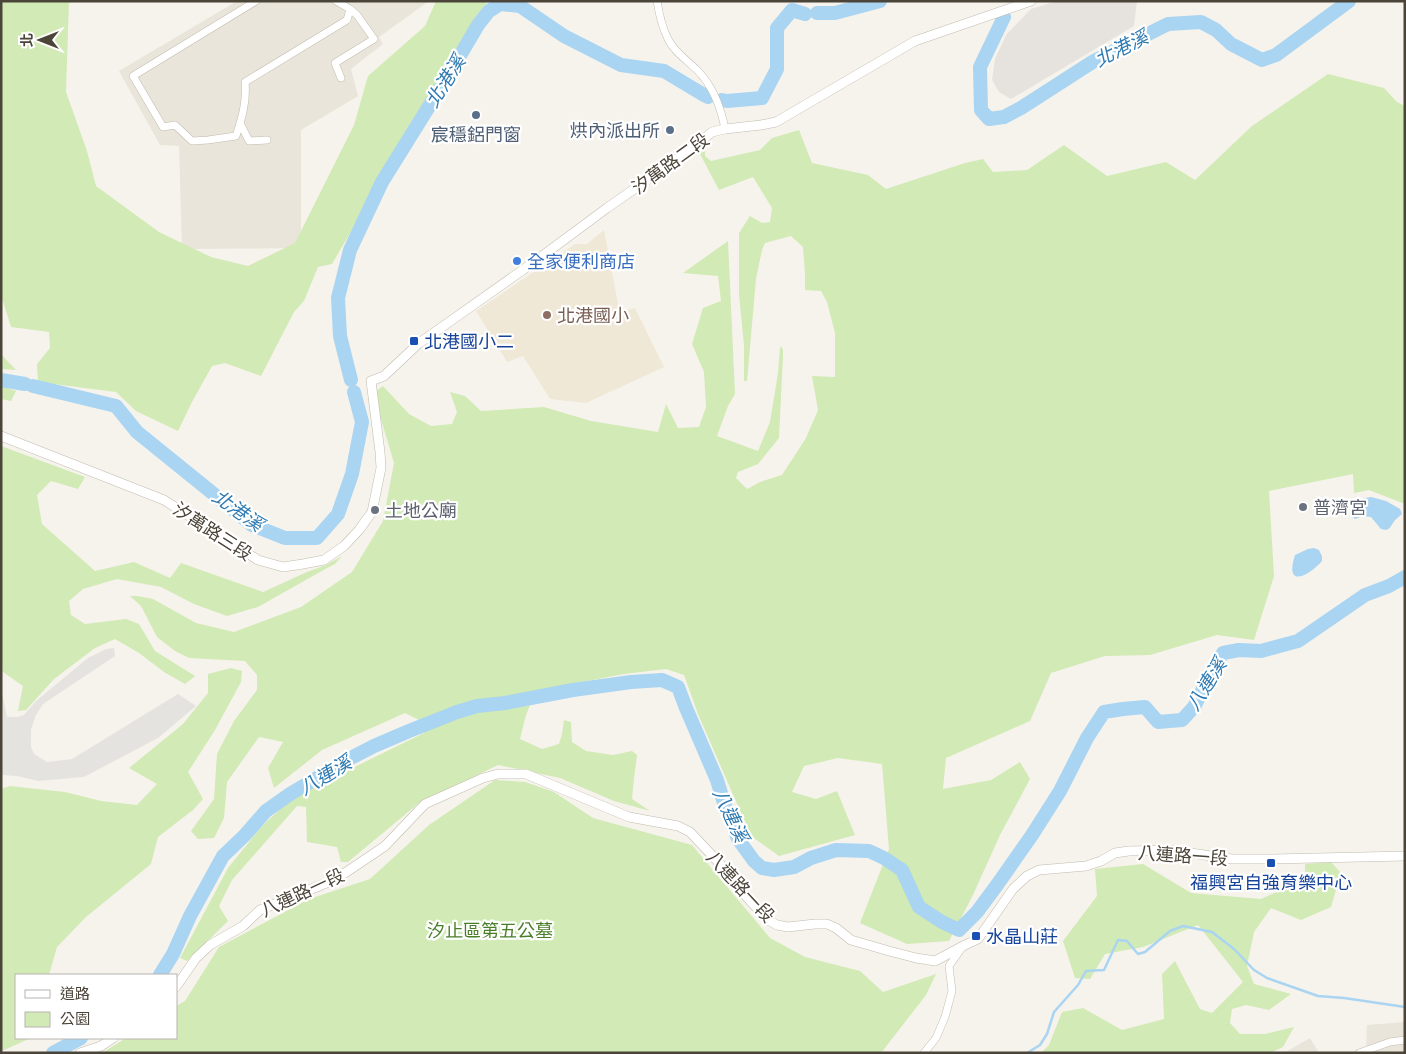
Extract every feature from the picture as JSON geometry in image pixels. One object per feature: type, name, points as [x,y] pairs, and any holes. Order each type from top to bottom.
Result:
[{"type":"street","points":[[256,1],[133,76],[163,127],[175,125],[192,141],[236,136],[243,115],[245,82],[347,20],[350,9]]},
{"type":"street","points":[[336,1],[358,15],[374,39],[335,63],[342,78]]},
{"type":"street","points":[[657,1],[668,40],[698,71],[711,88],[722,113],[724,129]]},
{"type":"street","name":"汐萬路二段","points":[[371,381],[384,376],[418,344],[690,150],[712,132],[724,129],[761,126],[776,122],[915,41],[1031,1]]},
{"type":"street","points":[[240,123],[249,141],[267,140]]},
{"type":"street","name":"汐萬路三段","points":[[1,436],[164,500],[258,560],[283,567],[324,560],[344,546],[372,512],[381,468],[371,381]]},
{"type":"street","name":"八連路一段","points":[[178,984],[196,958],[210,945],[243,926],[260,910],[336,879],[386,846],[425,804],[483,778],[498,774],[526,774],[629,817],[663,822],[690,832],[768,920],[777,925],[788,927],[827,924],[836,928],[851,940],[935,961],[978,939],[1013,889],[1027,876],[1039,870],[1086,866],[1101,861],[1115,853],[1170,850],[1240,859],[1405,856]]},
{"type":"street","points":[[924,1053],[936,1038],[952,991],[949,966],[965,945]]},
{"type":"street","points":[[80,1053],[101,1046],[112,1039]]},
{"type":"street","points":[[1359,1053],[1390,1042],[1405,1040]]},
{"type":"shaded area","points":[[237,1],[429,1],[379,37],[383,44],[351,69],[358,96],[301,130],[301,248],[182,249],[179,146],[160,145],[119,71]]},
{"type":"shaded area","points":[[1057,1],[1137,1],[1134,26],[1011,99],[999,92],[992,80],[995,59],[1006,35],[1031,9]]},
{"type":"shaded area","name":"北港國小","points":[[604,230],[619,309],[614,313],[618,317],[627,310],[635,308],[664,367],[586,403],[550,399],[523,356],[507,362],[476,311],[575,244],[587,244]]},
{"type":"shaded area","points":[[114,648],[115,656],[43,704],[36,715],[31,730],[31,747],[34,754],[47,762],[72,759],[178,694],[196,706],[158,738],[84,777],[38,781],[17,776],[1,776],[1,689],[7,717],[24,715],[36,701],[88,658],[106,649]]},
{"type":"shaded area","points":[[1405,1022],[1405,1053],[1366,1053],[1367,1025]]},
{"type":"shaded area","points":[[1310,1038],[1319,1053],[1284,1053]]},
{"type":"green space","points":[[1,1],[69,1],[66,92],[87,151],[96,186],[159,232],[211,257],[248,266],[295,243],[354,125],[368,76],[425,26],[436,1],[488,1],[478,14],[332,264],[318,267],[304,301],[294,312],[261,376],[225,363],[212,366],[178,431],[136,411],[116,392],[38,382],[37,364],[50,348],[49,332],[11,327],[1,295]]},
{"type":"green space","points":[[1328,74],[1384,88],[1397,102],[1405,106],[1405,504],[1369,490],[1354,493],[1353,474],[1269,491],[1274,576],[1254,640],[1217,635],[1150,655],[1105,656],[1051,673],[1030,721],[946,758],[943,789],[991,780],[1020,762],[1030,779],[1000,835],[972,897],[949,941],[907,944],[860,923],[889,849],[882,764],[838,758],[804,766],[792,792],[816,799],[837,791],[855,835],[779,856],[751,836],[698,714],[684,675],[666,669],[624,674],[536,691],[526,715],[520,739],[542,749],[559,744],[564,720],[571,722],[572,742],[586,751],[613,755],[632,751],[637,755],[632,799],[650,811],[614,801],[560,778],[498,765],[419,803],[348,862],[341,862],[337,847],[307,842],[306,807],[297,806],[232,880],[219,906],[228,921],[187,961],[180,958],[228,868],[261,827],[293,797],[424,733],[421,721],[405,713],[322,750],[274,788],[268,768],[283,742],[259,737],[227,782],[224,818],[214,838],[198,839],[191,831],[214,799],[217,754],[234,721],[257,690],[257,675],[245,661],[189,658],[175,651],[157,637],[141,606],[130,596],[153,599],[196,623],[234,632],[301,607],[352,572],[383,521],[394,463],[377,406],[376,391],[383,386],[409,414],[431,426],[452,424],[457,412],[450,392],[465,396],[481,411],[544,407],[591,421],[658,432],[666,404],[678,428],[699,427],[706,407],[704,372],[692,344],[703,308],[721,301],[718,276],[683,273],[728,241],[735,394],[728,406],[717,436],[758,451],[770,422],[781,346],[783,350],[779,438],[758,464],[738,472],[736,478],[747,489],[760,482],[782,475],[806,438],[818,410],[812,376],[835,377],[835,333],[827,302],[821,291],[805,290],[803,247],[791,236],[765,243],[756,279],[747,381],[744,381],[744,346],[739,294],[739,233],[750,216],[762,223],[770,222],[772,208],[753,177],[719,190],[699,152],[705,149],[705,156],[711,161],[760,150],[772,138],[799,130],[812,163],[868,175],[886,189],[983,159],[993,172],[1027,170],[1064,145],[1107,176],[1166,162],[1195,180],[1252,126]]},
{"type":"green space","points":[[1,354],[16,370],[1,369]]},
{"type":"green space","points":[[1,386],[16,391],[11,401],[1,399]]},
{"type":"green space","points":[[1,446],[85,477],[78,489],[51,481],[37,495],[42,524],[95,571],[134,562],[170,578],[181,563],[263,592],[326,565],[342,556],[335,564],[258,607],[227,616],[194,604],[161,587],[117,579],[83,589],[69,601],[71,615],[85,624],[126,619],[139,624],[155,651],[195,676],[185,684],[115,639],[95,648],[54,679],[26,710],[18,711],[23,686],[3,672],[1,667]]},
{"type":"green space","points":[[231,668],[242,671],[241,682],[215,730],[188,772],[203,799],[193,810],[158,837],[151,864],[86,917],[57,947],[49,974],[15,974],[15,1039],[29,1039],[1,1050],[1,789],[10,786],[65,792],[101,801],[137,805],[157,784],[129,768],[183,724],[208,693],[208,674]]},
{"type":"green space","name":"汐止區第五公墓","points":[[495,780],[525,782],[554,792],[593,818],[692,845],[770,938],[805,957],[860,971],[883,992],[936,974],[926,995],[881,1053],[102,1053],[124,1039],[178,1039],[178,1005],[185,1001],[219,947],[309,899],[370,879],[429,825]]},
{"type":"green space","points":[[1331,862],[1341,873],[1331,907],[1301,920],[1271,908],[1254,932],[1247,966],[1254,984],[1291,994],[1269,1010],[1246,1005],[1232,1009],[1230,1023],[1240,1034],[1265,1034],[1294,1027],[1283,1047],[1270,1053],[1041,1053],[1049,1045],[1062,1012],[1083,1008],[1122,1030],[1164,1019],[1162,974],[1175,961],[1200,1009],[1212,1013],[1243,982],[1198,925],[1143,947],[1105,954],[1090,979],[1075,978],[1063,941],[1097,896],[1095,869],[1143,864],[1191,893],[1261,899],[1305,879],[1305,864]]},
{"type":"water","points":[[1371,497],[1386,501],[1400,509],[1402,514],[1386,530],[1381,529],[1371,517],[1363,516],[1355,519],[1351,516],[1357,503]]},
{"type":"water","points":[[1314,548],[1319,550],[1322,561],[1305,575],[1295,576],[1292,566],[1295,555]]},
{"type":"waterway","name":"北港溪","points":[[496,1],[500,4]]},
{"type":"waterway","name":"北港溪","points":[[817,13],[835,13],[880,1]]},
{"type":"waterway","name":"北港溪","points":[[1004,17],[980,67],[981,110],[989,119],[1004,117],[1021,108],[1094,61],[1168,24],[1201,22],[1216,30],[1231,44],[1262,60],[1276,55],[1349,1]]},
{"type":"waterway","name":"北港溪","points":[[351,380],[340,336],[338,298],[350,250],[382,182],[478,25],[489,11],[500,4],[520,6],[564,36],[621,65],[664,71],[708,97]]},
{"type":"waterway","name":"北港溪","points":[[722,100],[762,98],[777,69],[777,28],[792,10],[805,14]]},
{"type":"waterway","name":"北港溪","points":[[1,380],[25,384]]},
{"type":"waterway","name":"北港溪","points":[[33,386],[116,406],[137,432],[252,525],[285,538],[317,538],[338,514],[352,474],[362,422],[354,392]]},
{"type":"waterway","name":"八連溪","points":[[161,974],[173,954],[190,916],[223,856],[266,811],[290,794],[347,760],[409,731],[477,706],[505,703],[573,690],[662,680],[678,687],[717,780],[738,839],[754,861],[762,868],[774,870],[794,867],[811,858],[836,850],[869,851],[902,870],[919,907],[942,922],[959,930],[977,912],[1032,835],[1060,791],[1087,738],[1104,712],[1145,707],[1158,722],[1182,720],[1194,707],[1223,653],[1239,650],[1261,651],[1298,641],[1365,595],[1389,586],[1405,577]]},
{"type":"waterway","points":[[1027,1053],[1040,1045],[1047,1034],[1054,1012],[1078,985],[1086,971],[1104,970],[1118,940],[1127,941],[1138,954],[1145,952],[1170,931],[1183,926],[1212,932],[1234,949],[1254,970],[1267,978],[1318,996],[1405,1007]]},
{"type":"waterway","name":"八連溪","points":[[53,1053],[79,1039]]},
{"type":"place","name":"宸穩鋁門窗","points":[[476,115]]},
{"type":"place","name":"烘內派出所","points":[[670,130]]},
{"type":"place","name":"全家便利商店","points":[[517,261]]},
{"type":"place","name":"北港國小","points":[[547,315]]},
{"type":"place","name":"北港國小二","points":[[414,341]]},
{"type":"place","name":"普濟宮","points":[[1303,507]]},
{"type":"place","name":"土地公廟","points":[[375,510]]},
{"type":"place","name":"福興宮自強育樂中心","points":[[1271,863]]},
{"type":"place","name":"水晶山莊","points":[[976,936]]}]
